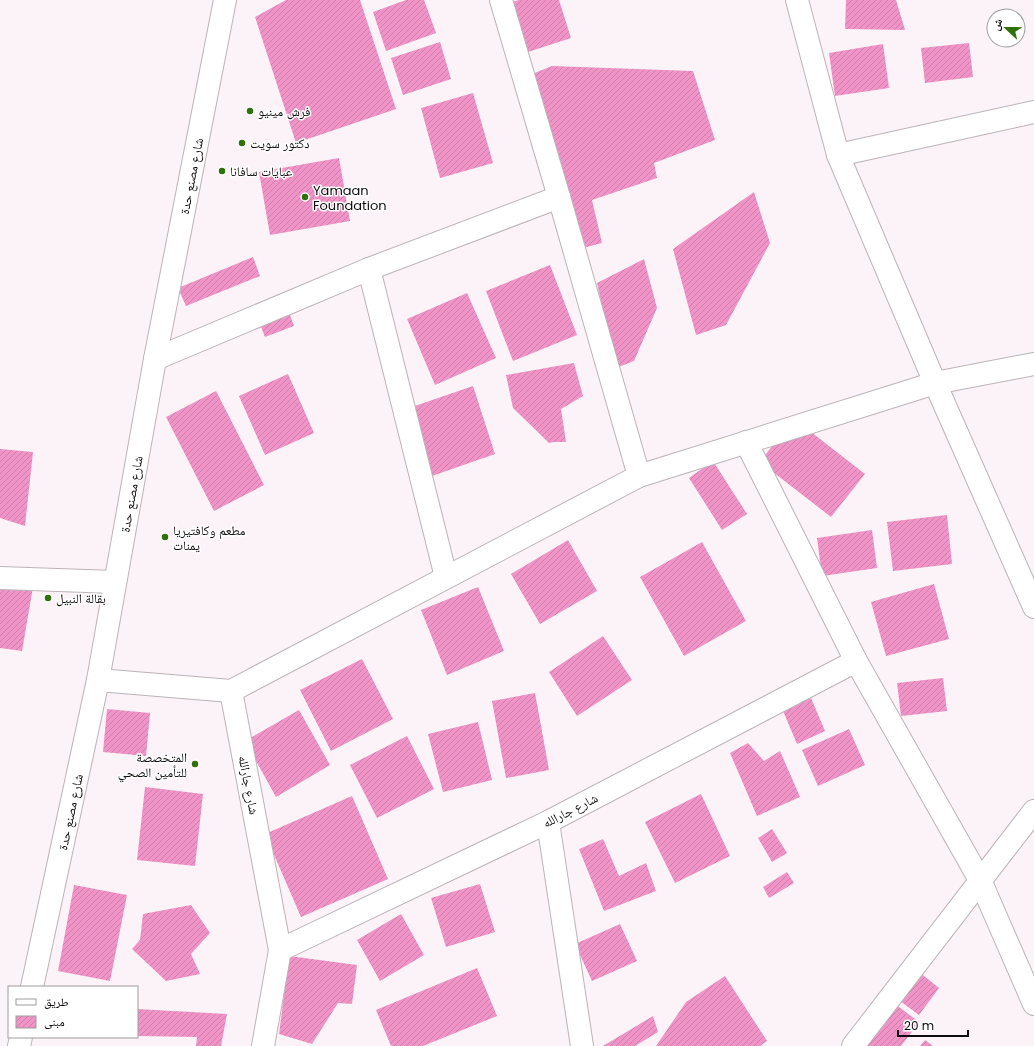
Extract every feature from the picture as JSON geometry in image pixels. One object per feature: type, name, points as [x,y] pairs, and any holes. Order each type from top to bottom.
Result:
[{"type":"street","name":"شارع مصنع حدة","points":[[32,986],[98,680],[155,360],[225,0]]},
{"type":"street","points":[[501,0],[639,476]]},
{"type":"street","points":[[797,0],[838,155],[935,383],[1034,607]]},
{"type":"street","points":[[838,155],[1034,112]]},
{"type":"street","points":[[155,360],[369,269],[559,197]]},
{"type":"street","points":[[369,269],[446,577]]},
{"type":"street","points":[[98,680],[231,691],[639,476],[935,383],[1034,364]]},
{"type":"street","points":[[746,442],[856,661],[980,880],[1034,1004]]},
{"type":"street","points":[[0,578],[115,582]]},
{"type":"street","name":"شارع جارالله","points":[[280,950],[548,822],[856,661]]},
{"type":"street","name":"شارع جارالله","points":[[231,691],[280,950],[263,1046]]},
{"type":"street","points":[[853,1046],[1034,811]]},
{"type":"street","points":[[548,822],[582,1046]]},
{"type":"building","points":[[286,0],[360,0],[396,109],[296,143],[255,17]]},
{"type":"building","points":[[406,0],[424,0],[436,33],[386,51],[373,12]]},
{"type":"building","points":[[519,0],[559,0],[571,38],[528,52],[512,2]]},
{"type":"building","points":[[846,0],[896,0],[905,30],[845,29]]},
{"type":"building","points":[[440,42],[451,79],[403,95],[391,58]]},
{"type":"building","points":[[969,43],[973,77],[925,83],[921,48]]},
{"type":"building","points":[[883,44],[889,88],[835,96],[829,53]]},
{"type":"building","points":[[552,66],[693,71],[715,140],[654,163],[657,178],[592,200],[602,243],[579,249],[522,78]]},
{"type":"building","points":[[473,93],[493,163],[440,178],[421,108]]},
{"type":"building","name":"Yamaan Foundation","points":[[339,158],[350,221],[270,235],[259,172]]},
{"type":"building","points":[[754,192],[770,243],[726,325],[696,335],[673,249]]},
{"type":"building","points":[[253,257],[260,276],[186,306],[178,288]]},
{"type":"building","points":[[644,259],[657,308],[634,361],[616,368],[597,283]]},
{"type":"building","points":[[550,265],[577,335],[513,361],[486,291]]},
{"type":"building","points":[[467,293],[496,358],[435,385],[407,319]]},
{"type":"building","points":[[286,304],[294,326],[265,337],[256,314]]},
{"type":"building","points":[[574,363],[583,396],[561,409],[566,442],[549,443],[513,408],[506,375]]},
{"type":"building","points":[[288,374],[314,433],[265,455],[239,396]]},
{"type":"building","points":[[473,386],[495,454],[432,476],[409,408]]},
{"type":"building","points":[[216,391],[264,485],[214,511],[166,417]]},
{"type":"building","points":[[793,418],[865,474],[831,517],[760,462]]},
{"type":"building","points":[[0,449],[33,452],[25,526],[0,518]]},
{"type":"building","points":[[713,461],[747,514],[722,530],[689,478]]},
{"type":"building","points":[[947,515],[952,564],[893,571],[887,522]]},
{"type":"building","points":[[872,530],[877,568],[822,576],[817,538]]},
{"type":"building","points":[[568,540],[597,591],[540,624],[511,574]]},
{"type":"building","points":[[702,542],[746,621],[684,656],[640,577]]},
{"type":"building","points":[[0,581],[33,587],[22,651],[0,648]]},
{"type":"building","points":[[934,584],[949,639],[886,656],[871,602]]},
{"type":"building","points":[[478,587],[504,651],[447,675],[421,610]]},
{"type":"building","points":[[603,636],[632,680],[577,716],[549,672]]},
{"type":"building","points":[[362,659],[393,719],[331,751],[300,690]]},
{"type":"building","points":[[943,678],[947,711],[901,716],[897,683]]},
{"type":"building","points":[[535,693],[549,770],[506,778],[492,701]]},
{"type":"building","points":[[811,698],[825,731],[797,744],[783,711]]},
{"type":"building","points":[[107,709],[150,713],[146,756],[103,752]]},
{"type":"building","points":[[299,710],[330,765],[276,797],[245,741]]},
{"type":"building","points":[[478,722],[492,780],[443,792],[428,734]]},
{"type":"building","points":[[849,729],[865,765],[818,786],[802,750]]},
{"type":"building","points":[[407,736],[434,789],[377,818],[350,765]]},
{"type":"building","points":[[748,743],[764,761],[780,751],[800,797],[757,816],[730,753]]},
{"type":"building","points":[[145,787],[203,794],[195,866],[137,860]]},
{"type":"building","points":[[701,794],[730,856],[675,883],[645,822]]},
{"type":"building","points":[[352,796],[388,879],[301,917],[265,834]]},
{"type":"building","points":[[772,829],[787,853],[772,862],[758,838]]},
{"type":"building","points":[[603,839],[619,876],[646,863],[656,891],[604,911],[579,849]]},
{"type":"building","points":[[787,872],[794,883],[769,898],[763,887]]},
{"type":"building","points":[[480,884],[495,932],[446,947],[431,898]]},
{"type":"building","points":[[74,885],[127,895],[110,981],[58,971]]},
{"type":"building","points":[[191,905],[210,933],[191,954],[200,974],[166,981],[132,949],[140,940],[143,914]]},
{"type":"building","points":[[401,914],[424,955],[380,981],[357,940]]},
{"type":"building","points":[[620,924],[637,961],[592,981],[575,944]]},
{"type":"building","points":[[289,956],[357,965],[352,1004],[338,1003],[312,1044],[279,1034]]},
{"type":"building","points":[[913,967],[939,988],[919,1015],[892,995]]},
{"type":"building","points":[[477,968],[497,1016],[423,1046],[391,1046],[376,1010]]},
{"type":"building","points":[[725,976],[767,1041],[760,1046],[656,1046],[686,1002]]},
{"type":"building","points":[[887,998],[919,1022],[901,1046],[850,1046]]},
{"type":"building","points":[[138,1009],[227,1014],[221,1046],[196,1046],[197,1037],[138,1036]]},
{"type":"building","points":[[653,1016],[658,1032],[635,1046],[603,1046]]},
{"type":"building","points":[[925,1040],[933,1046],[920,1046]]},
{"type":"place","name":"فرش مينيو","points":[[250,111]]},
{"type":"place","name":"دكتور سويت","points":[[242,143]]},
{"type":"place","name":"عبايات سافانا","points":[[222,171]]},
{"type":"place","name":"Yamaan Foundation","points":[[305,197]]},
{"type":"place","name":"مطعم وكافتيريا يمنات","points":[[165,537]]},
{"type":"place","name":"بقالة النبيل","points":[[48,598]]},
{"type":"place","name":"المتخصصة للتأمين الصحي","points":[[195,764]]}]
